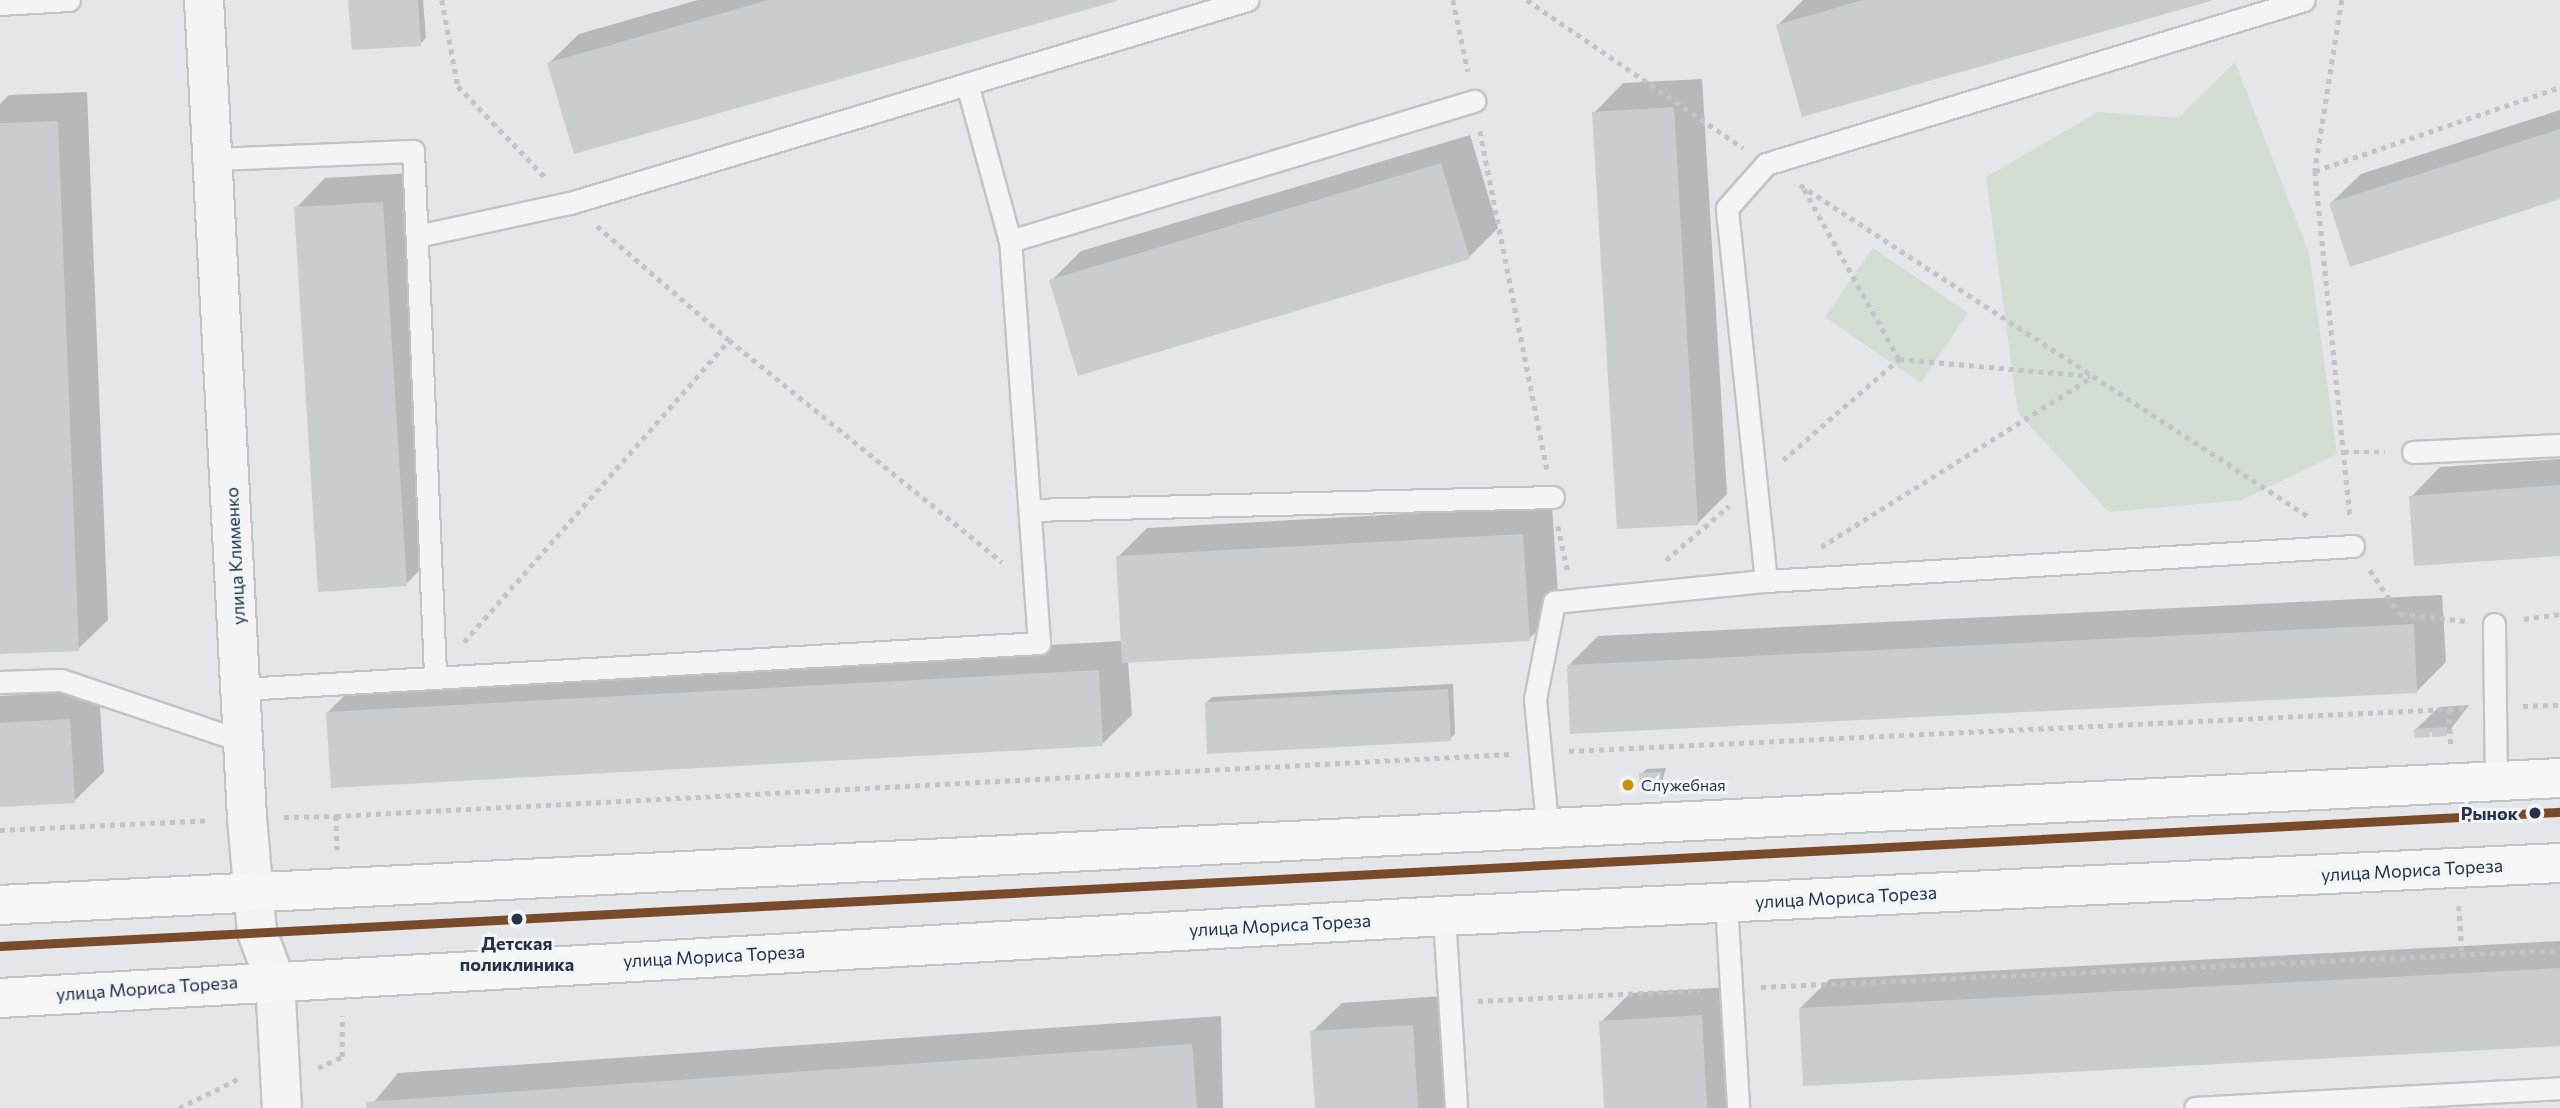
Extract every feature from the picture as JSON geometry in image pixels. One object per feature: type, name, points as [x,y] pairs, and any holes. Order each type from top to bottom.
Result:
[{"type":"street","name":"улица Клименко","points":[[204,0],[252,893],[257,932],[275,980],[282,1108]]},
{"type":"street","points":[[0,905],[1547,824],[2560,778]]},
{"type":"street","name":"улица Мориса Тореза","points":[[0,998],[275,980],[1444,916],[2560,863]]},
{"type":"lane","points":[[0,4],[69,0]]},
{"type":"lane","points":[[417,236],[570,203],[1247,0]]},
{"type":"lane","points":[[1766,581],[1727,208],[1766,164],[2304,0]]},
{"type":"lane","points":[[242,689],[435,674],[1039,643],[1010,241],[967,84]]},
{"type":"lane","points":[[1010,241],[1474,102]]},
{"type":"lane","points":[[213,159],[413,151],[435,674]]},
{"type":"lane","points":[[2413,452],[2560,444]]},
{"type":"lane","points":[[1030,510],[1553,497]]},
{"type":"lane","points":[[1547,824],[1535,699],[1555,602],[1766,581],[2353,546]]},
{"type":"lane","points":[[2494,624],[2497,781]]},
{"type":"lane","points":[[0,682],[61,680],[242,741]]},
{"type":"lane","points":[[1726,903],[1738,1108]]},
{"type":"lane","points":[[1444,916],[1456,1108]]},
{"type":"lane","points":[[2195,1108],[2560,1088]]},
{"type":"path","points":[[1453,0],[1573,600]]},
{"type":"path","points":[[1527,0],[1766,164],[2353,546],[2400,614],[2494,624]]},
{"type":"path","points":[[2342,0],[2315,171],[2353,546]]},
{"type":"path","points":[[2315,171],[2560,87]]},
{"type":"path","points":[[1803,187],[1899,359]]},
{"type":"path","points":[[435,674],[729,340],[1035,589]]},
{"type":"path","points":[[1626,595],[1899,359],[2093,376]]},
{"type":"path","points":[[1766,581],[2093,376]]},
{"type":"path","points":[[2344,453],[2413,452]]},
{"type":"path","points":[[336,816],[1540,752],[2449,709],[2453,783]]},
{"type":"path","points":[[0,830],[247,818]]},
{"type":"path","points":[[2457,868],[2462,954]]},
{"type":"path","points":[[1449,1002],[2560,950]]},
{"type":"shaded area","points":[[2235,62],[2309,253],[2337,454],[2242,500],[2109,512],[2018,413],[1986,177],[2098,112],[2178,118]]},
{"type":"shaded area","points":[[1873,248],[1968,313],[1921,383],[1825,317]]},
{"type":"building","points":[[348,0],[418,0],[421,46],[352,50]]},
{"type":"building","points":[[768,0],[1117,1],[574,154],[547,63]]},
{"type":"building","points":[[1863,0],[2211,1],[1802,117],[1776,25]]},
{"type":"building","points":[[1674,107],[1698,525],[1617,529],[1592,112]]},
{"type":"building","points":[[58,121],[79,651],[0,654],[0,123]]},
{"type":"building","points":[[2560,129],[2560,199],[2350,267],[2329,203]]},
{"type":"building","points":[[1441,163],[1470,259],[1078,376],[1049,280]]},
{"type":"building","points":[[383,202],[407,586],[318,592],[294,207]]},
{"type":"building","points":[[2560,485],[2560,556],[2414,566],[2409,496]]},
{"type":"building","points":[[1523,534],[1530,641],[1122,663],[1116,556]]},
{"type":"building","points":[[2414,624],[2417,693],[1570,734],[1567,665]]},
{"type":"building","points":[[1099,670],[1103,746],[331,788],[326,712]]},
{"type":"building","points":[[1448,689],[1451,741],[1207,754],[1205,702]]},
{"type":"building","points":[[70,719],[75,803],[0,807],[0,723]]},
{"type":"building","points":[[2447,727],[2447,736],[2432,737],[2431,728]]},
{"type":"building","points":[[2430,728],[2430,737],[2415,738],[2414,729]]},
{"type":"building","points":[[1661,772],[1662,787],[1640,788],[1639,773]]},
{"type":"building","points":[[2560,968],[2560,1046],[1803,1086],[1799,1008]]},
{"type":"building","points":[[1702,1015],[1707,1108],[1604,1108],[1599,1021]]},
{"type":"building","points":[[1413,1025],[1418,1108],[1315,1108],[1310,1031]]},
{"type":"building","points":[[1192,1044],[1197,1108],[367,1108],[366,1102]]},
{"type":"transit line","points":[[0,946],[2560,812]]},
{"type":"place","name":"Служебная","points":[[1628,785]]},
{"type":"place","name":"Рынок","points":[[2535,813]]},
{"type":"place","name":"Детская поликлиника","points":[[517,919]]}]
